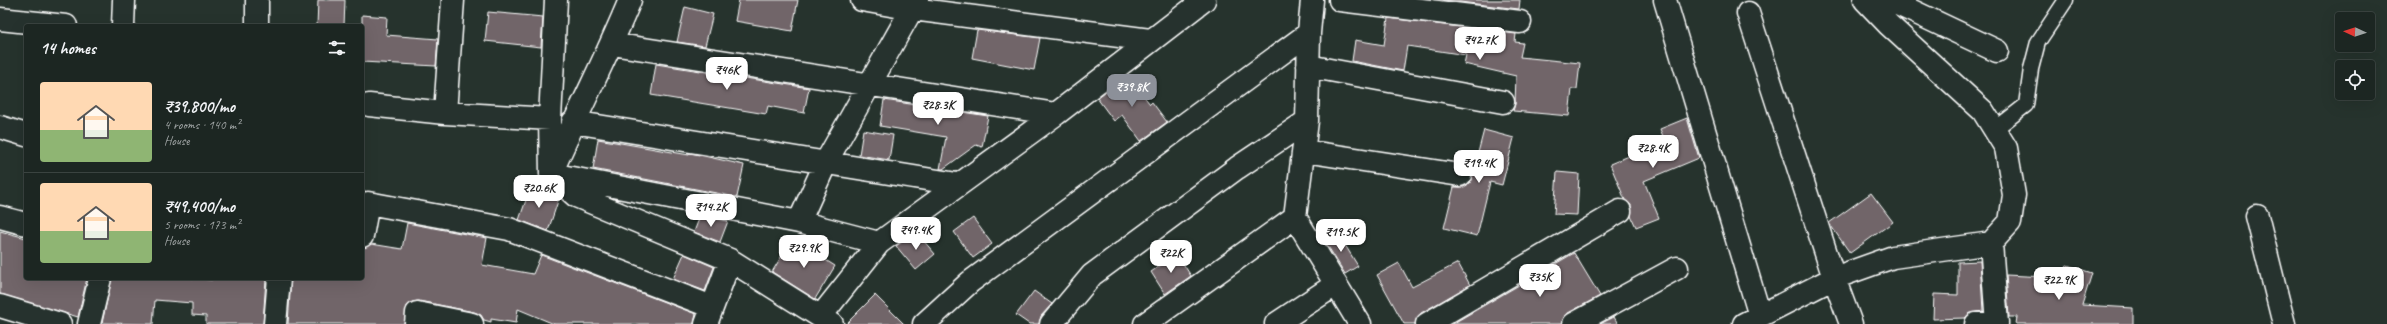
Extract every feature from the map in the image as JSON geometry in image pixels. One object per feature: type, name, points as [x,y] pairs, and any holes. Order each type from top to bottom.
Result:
[{"type":"street","points":[[123,24],[124,0]]},
{"type":"street","points":[[257,0],[257,24]]},
{"type":"street","points":[[445,113],[453,0]]},
{"type":"street","points":[[556,0],[550,119],[551,174],[576,196],[730,260],[827,320],[879,243],[957,184],[1056,114],[1150,40],[1204,0]]},
{"type":"street","points":[[551,174],[573,122],[612,44],[630,0]]},
{"type":"street","points":[[862,0],[915,5],[1150,40]]},
{"type":"street","points":[[1312,0],[1309,33],[1307,121],[1295,217],[1360,324]]},
{"type":"street","points":[[1340,0],[1520,22]]},
{"type":"street","points":[[1665,0],[1752,320],[1834,278],[1892,257],[1990,243],[2010,222],[2014,195],[2006,148],[1983,111],[1865,0]]},
{"type":"street","points":[[1889,0],[1997,51]]},
{"type":"street","points":[[799,222],[826,162],[915,5]]},
{"type":"street","points":[[1748,13],[1834,278],[1851,324]]},
{"type":"street","points":[[0,19],[47,24]]},
{"type":"street","points":[[924,324],[970,282],[1309,33]]},
{"type":"street","points":[[612,44],[1056,114]]},
{"type":"street","points":[[1308,66],[1503,102]]},
{"type":"street","points":[[369,105],[445,113],[550,119]]},
{"type":"street","points":[[1051,324],[1092,275],[1237,168],[1307,121]]},
{"type":"street","points":[[573,122],[957,184]]},
{"type":"street","points":[[0,127],[24,134]]},
{"type":"street","points":[[1304,151],[1460,174]]},
{"type":"street","points":[[551,174],[799,222],[879,243]]},
{"type":"street","points":[[364,225],[368,203],[509,229],[709,315],[730,260]]},
{"type":"street","points":[[1427,324],[1620,211]]},
{"type":"street","points":[[2257,216],[2284,324]]},
{"type":"street","points":[[1145,324],[1295,217]]},
{"type":"street","points":[[0,218],[24,224]]},
{"type":"street","points":[[1990,243],[1990,323]]},
{"type":"street","points":[[1574,324],[1677,268]]},
{"type":"street","points":[[88,324],[99,280]]},
{"type":"street","points":[[275,324],[279,280]]},
{"type":"street","points":[[1276,324],[1335,285]]},
{"type":"street","points":[[0,306],[60,324]]},
{"type":"street","points":[[416,324],[417,313],[472,324]]},
{"type":"lane","points":[[1994,130],[2026,105],[2038,42],[2066,0]]},
{"type":"building","points":[[318,0],[345,0],[344,24],[317,24]]},
{"type":"building","points":[[739,0],[798,0],[792,31],[735,21]]},
{"type":"building","points":[[1443,0],[1520,0],[1519,9]]},
{"type":"building","points":[[685,7],[713,14],[705,46],[677,42]]},
{"type":"building","points":[[488,12],[543,17],[541,47],[485,41]]},
{"type":"building","points":[[362,15],[387,17],[386,35],[438,39],[436,66],[364,62],[364,24],[362,24]]},
{"type":"building","points":[[1388,18],[1516,34],[1515,42],[1523,43],[1520,57],[1580,63],[1577,89],[1572,89],[1569,116],[1513,111],[1515,104],[1516,76],[1464,64],[1466,55],[1407,46],[1403,71],[1352,61],[1355,40],[1384,45]]},
{"type":"building","points":[[977,30],[1040,38],[1034,70],[972,58]]},
{"type":"building","points":[[656,64],[809,88],[804,113],[768,106],[766,114],[651,95]]},
{"type":"building","points":[[1127,75],[1150,104],[1152,102],[1167,122],[1141,141],[1122,115],[1114,121],[1097,98]]},
{"type":"building","points":[[884,100],[988,116],[982,147],[976,145],[943,169],[940,169],[946,137],[880,126]]},
{"type":"building","points":[[1687,118],[1699,158],[1644,181],[1659,218],[1636,227],[1631,216],[1631,205],[1625,200],[1610,164],[1665,141],[1660,129]]},
{"type":"building","points":[[863,130],[893,135],[889,160],[859,155]]},
{"type":"building","points":[[1484,130],[1514,138],[1502,185],[1490,182],[1477,236],[1444,228],[1454,187],[1464,187],[1470,183]]},
{"type":"building","points":[[598,139],[689,155],[689,153],[695,154],[744,165],[737,197],[593,169]]},
{"type":"building","points":[[1557,172],[1579,174],[1577,215],[1554,214]]},
{"type":"building","points":[[531,186],[559,198],[548,231],[519,220]]},
{"type":"building","points":[[1871,193],[1893,222],[1850,253],[1829,223]]},
{"type":"building","points":[[700,216],[728,221],[720,242],[694,232]]},
{"type":"building","points":[[973,218],[992,244],[973,258],[954,232]]},
{"type":"building","points":[[407,223],[487,238],[482,265],[533,274],[541,255],[696,314],[694,324],[554,324],[518,309],[516,323],[491,319],[491,322],[484,320],[481,315],[474,312],[419,301],[412,302],[407,306],[404,324],[288,324],[291,280],[364,280],[364,248],[371,244],[402,249]]},
{"type":"building","points":[[0,231],[24,237],[24,280],[87,280],[78,317],[0,294]]},
{"type":"building","points":[[916,232],[935,254],[916,270],[896,246]]},
{"type":"building","points":[[1337,232],[1358,266],[1345,274],[1324,240]]},
{"type":"building","points":[[792,239],[835,266],[815,299],[772,272]]},
{"type":"building","points":[[1574,253],[1600,296],[1568,313],[1562,324],[1452,324]]},
{"type":"building","points":[[684,254],[714,267],[705,291],[673,279]]},
{"type":"building","points":[[1177,254],[1191,276],[1165,294],[1151,272]]},
{"type":"building","points":[[1980,261],[1983,311],[1969,314],[1965,318],[1933,319],[1934,294],[1958,295],[1958,262]]},
{"type":"building","points":[[1399,263],[1412,287],[1458,263],[1470,285],[1421,313],[1415,324],[1404,324],[1377,275]]},
{"type":"building","points":[[2067,265],[2092,273],[2082,305],[2133,308],[2133,324],[2016,324],[2017,317],[2009,317],[2006,275],[2064,278]]},
{"type":"building","points":[[112,280],[266,280],[263,324],[206,324],[206,316],[192,315],[192,303],[155,300],[153,324],[102,323]]},
{"type":"building","points":[[1034,291],[1052,304],[1041,316],[1039,324],[1029,324],[1016,315]]},
{"type":"building","points":[[875,295],[904,324],[846,324]]},
{"type":"building","points":[[1614,317],[1618,324],[1600,324]]}]
